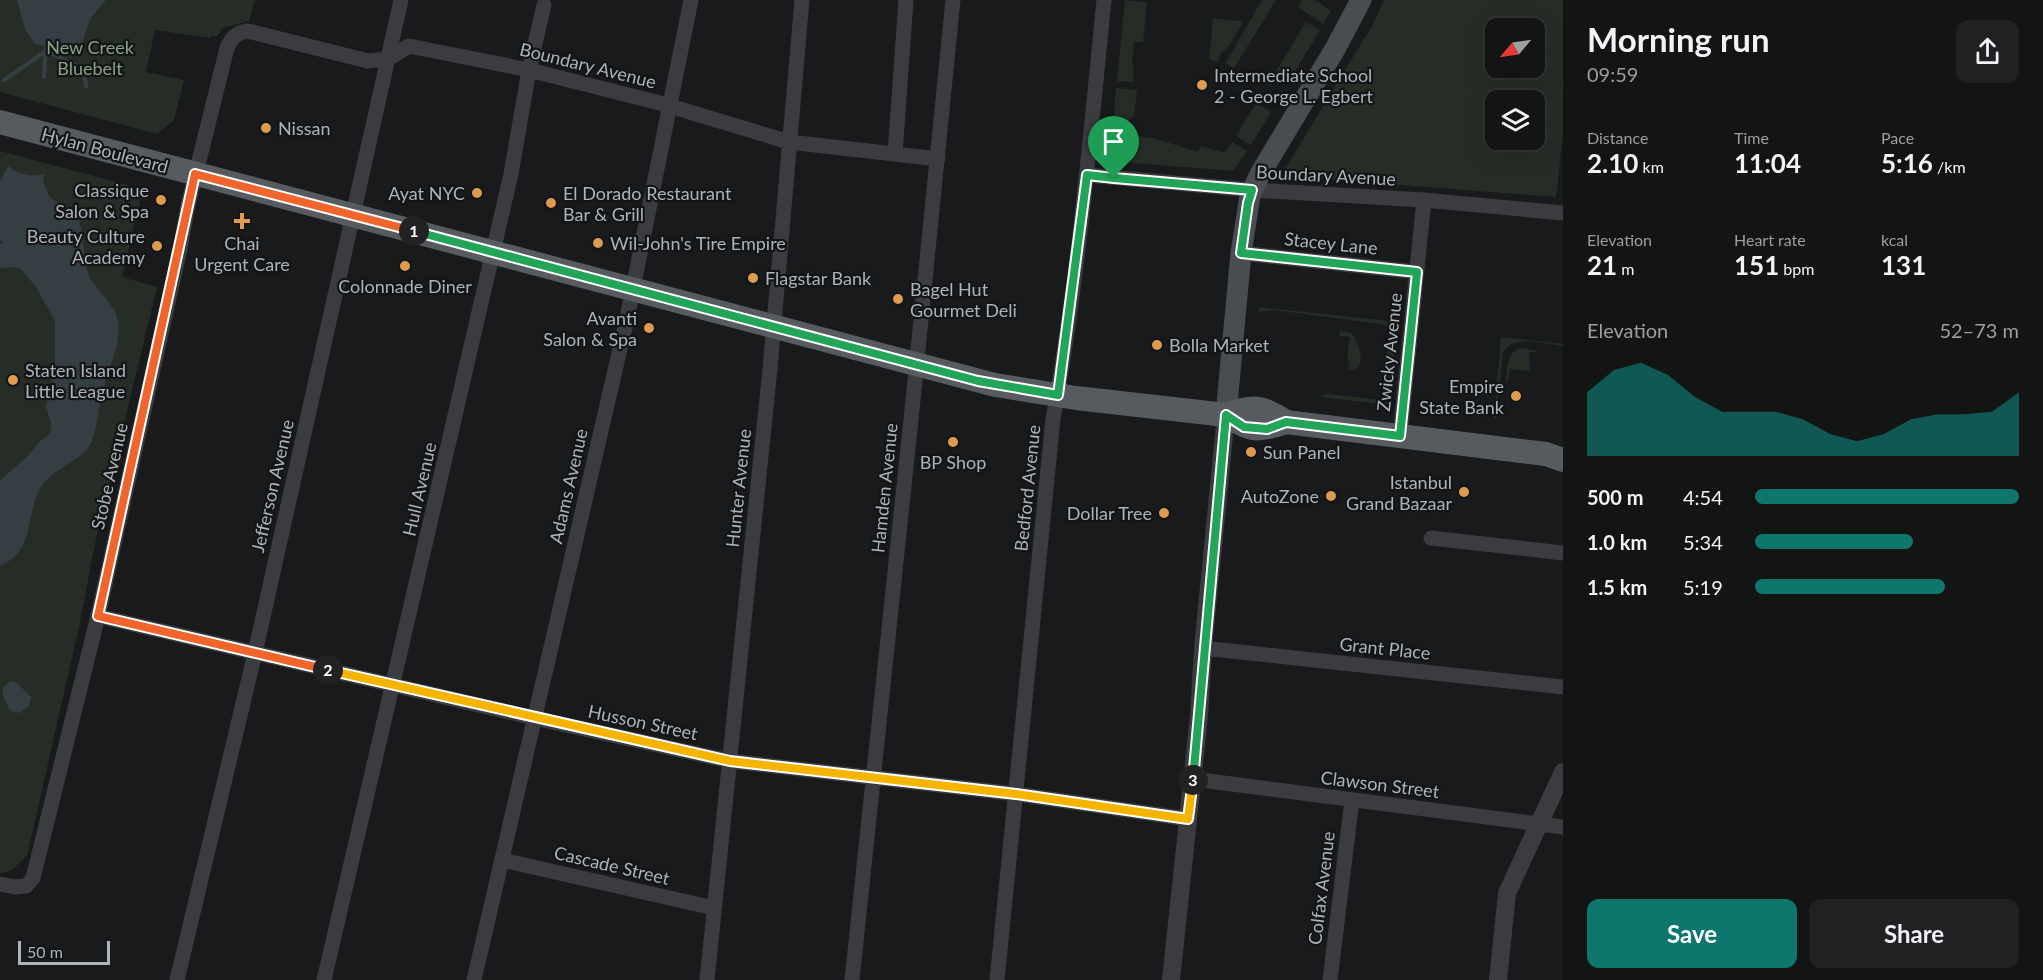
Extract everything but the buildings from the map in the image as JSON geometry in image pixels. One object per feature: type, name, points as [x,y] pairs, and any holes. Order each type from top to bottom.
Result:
[{"type":"main road","points":[[1226,415],[1241,253],[1252,190],[1335,49],[1361,0]]},
{"type":"main road","name":"Hylan Boulevard","points":[[0,122],[915,365],[1011,388],[1226,415],[1245,408],[1269,411],[1286,422],[1560,456]]},
{"type":"street","name":"Jefferson Avenue","points":[[177,980],[255,653],[401,0]]},
{"type":"street","name":"Adams Avenue","points":[[474,980],[633,290],[691,0]]},
{"type":"street","name":"Hunter Avenue","points":[[707,980],[773,327],[802,0]]},
{"type":"street","points":[[895,154],[906,0]]},
{"type":"street","name":"Hamden Avenue","points":[[852,980],[953,0]]},
{"type":"street","name":"Bedford Avenue","points":[[997,980],[1053,419],[1087,175],[1104,0]]},
{"type":"street","name":"Hull Avenue","points":[[324,980],[511,174],[529,70],[544,5]]},
{"type":"street","name":"Boundary Avenue","points":[[233,37],[242,31],[248,31],[368,61],[388,59],[409,46],[529,70],[671,106],[789,142],[938,159]]},
{"type":"street","name":"Stobe Avenue","points":[[0,884],[15,887],[26,886],[33,878],[98,616],[195,174],[227,48],[233,37]]},
{"type":"street","name":"Boundary Avenue","points":[[1087,175],[1252,190],[1424,200],[1563,213]]},
{"type":"street","name":"Zwicky Avenue","points":[[1400,436],[1424,200]]},
{"type":"street","name":"Stacey Lane","points":[[1241,253],[1417,272]]},
{"type":"street","points":[[1171,980],[1193,779],[1203,648],[1226,415]]},
{"type":"street","points":[[1431,538],[1563,553]]},
{"type":"street","name":"Husson Street","points":[[98,616],[534,718],[730,761],[1016,794],[1188,819]]},
{"type":"street","name":"Grant Place","points":[[1203,648],[1563,687]]},
{"type":"street","points":[[1498,980],[1507,893],[1563,772]]},
{"type":"street","name":"Clawson Street","points":[[1193,779],[1563,827]]},
{"type":"street","name":"Colfax Avenue","points":[[1330,980],[1352,800]]},
{"type":"street","name":"Cascade Street","points":[[502,860],[714,908]]},
{"type":"green space","name":"New Creek Bluebelt","points":[[0,0],[255,0],[249,21],[223,28],[217,36],[210,38],[155,30],[146,72],[184,80],[174,120],[157,134],[0,92]]},
{"type":"green space","points":[[1125,0],[1147,2],[1143,42],[1134,42],[1133,82],[1117,81]]},
{"type":"green space","points":[[1262,0],[1276,0],[1234,68],[1225,64]]},
{"type":"green space","points":[[1302,0],[1315,0],[1331,11],[1323,24],[1298,7]]},
{"type":"green space","points":[[1384,0],[1563,0],[1563,134],[1556,197],[1286,176],[1283,172],[1372,26]]},
{"type":"green space","points":[[1213,18],[1240,21],[1242,24],[1227,49],[1221,52],[1218,62],[1209,59]]},
{"type":"green space","points":[[1306,22],[1320,30],[1289,81],[1275,73]]},
{"type":"green space","points":[[1116,88],[1137,90],[1134,116],[1125,123],[1113,122]]},
{"type":"green space","points":[[1256,103],[1271,112],[1251,145],[1236,136]]},
{"type":"green space","points":[[1111,133],[1153,138],[1198,152],[1201,146],[1225,153],[1232,142],[1247,151],[1233,171],[1109,161]]},
{"type":"green space","points":[[0,151],[143,189],[122,277],[157,287],[95,544],[79,627],[27,856],[13,869],[0,874]]},
{"type":"green space","points":[[1259,307],[1397,322],[1389,405],[1321,397],[1327,394],[1381,400],[1389,335],[1386,326],[1274,310],[1259,312]]},
{"type":"green space","points":[[1340,331],[1351,333],[1357,343],[1361,361],[1355,369],[1349,370],[1349,361],[1347,361],[1350,337],[1339,336]]},
{"type":"green space","points":[[1501,337],[1563,344],[1563,346],[1522,341],[1508,347],[1503,353],[1496,418],[1494,418]]},
{"type":"green space","points":[[1521,348],[1540,351],[1529,353],[1530,371],[1510,369],[1508,382],[1506,381],[1510,357]]},
{"type":"shaded area","points":[[17,0],[106,0],[90,19],[79,54],[35,44],[25,29]]},
{"type":"shaded area","points":[[8,166],[26,174],[45,174],[43,181],[50,198],[66,206],[78,219],[88,273],[116,314],[119,333],[91,443],[87,450],[49,477],[43,484],[35,500],[24,542],[12,559],[0,566],[0,480],[50,434],[51,423],[46,406],[55,367],[55,321],[36,287],[21,269],[0,268],[0,245],[3,242],[0,240],[0,181]]},
{"type":"shaded area","points":[[10,681],[16,682],[31,697],[29,706],[19,713],[10,711],[3,696],[3,688]]},
{"type":"waterway","points":[[44,77],[46,43]]},
{"type":"waterway","points":[[4,80],[46,51],[78,66],[86,87]]},
{"type":"place","name":"Intermediate School 2 - George L. Egbert","points":[[1202,85]]},
{"type":"place","name":"Nissan","points":[[266,128]]},
{"type":"place","name":"Ayat NYC","points":[[477,193]]},
{"type":"place","name":"Classique Salon & Spa","points":[[161,200]]},
{"type":"place","name":"El Dorado Restaurant Bar & Grill","points":[[551,203]]},
{"type":"place","name":"Chai Urgent Care","points":[[242,221]]},
{"type":"place","name":"Wil-John's Tire Empire","points":[[598,243]]},
{"type":"place","name":"Beauty Culture Academy","points":[[157,246]]},
{"type":"place","name":"Colonnade Diner","points":[[405,266]]},
{"type":"place","name":"Flagstar Bank","points":[[753,278]]},
{"type":"place","name":"Bagel Hut Gourmet Deli","points":[[898,299]]},
{"type":"place","name":"Avanti Salon & Spa","points":[[649,328]]},
{"type":"place","name":"Bolla Market","points":[[1157,345]]},
{"type":"place","name":"Staten Island Little League","points":[[13,380]]},
{"type":"place","name":"Empire State Bank","points":[[1516,396]]},
{"type":"place","name":"BP Shop","points":[[953,442]]},
{"type":"place","name":"Sun Panel","points":[[1251,452]]},
{"type":"place","name":"Istanbul Grand Bazaar","points":[[1464,492]]},
{"type":"place","name":"AutoZone","points":[[1331,496]]},
{"type":"place","name":"Dollar Tree","points":[[1164,513]]},
{"type":"route","points":[[195,174],[978,381],[1058,395],[1087,175],[1114,178],[1252,190],[1241,253],[1417,272],[1400,436],[1286,422],[1267,429],[1244,427],[1226,415],[1188,819],[1016,794],[730,761],[534,718],[98,616],[195,174]]}]
